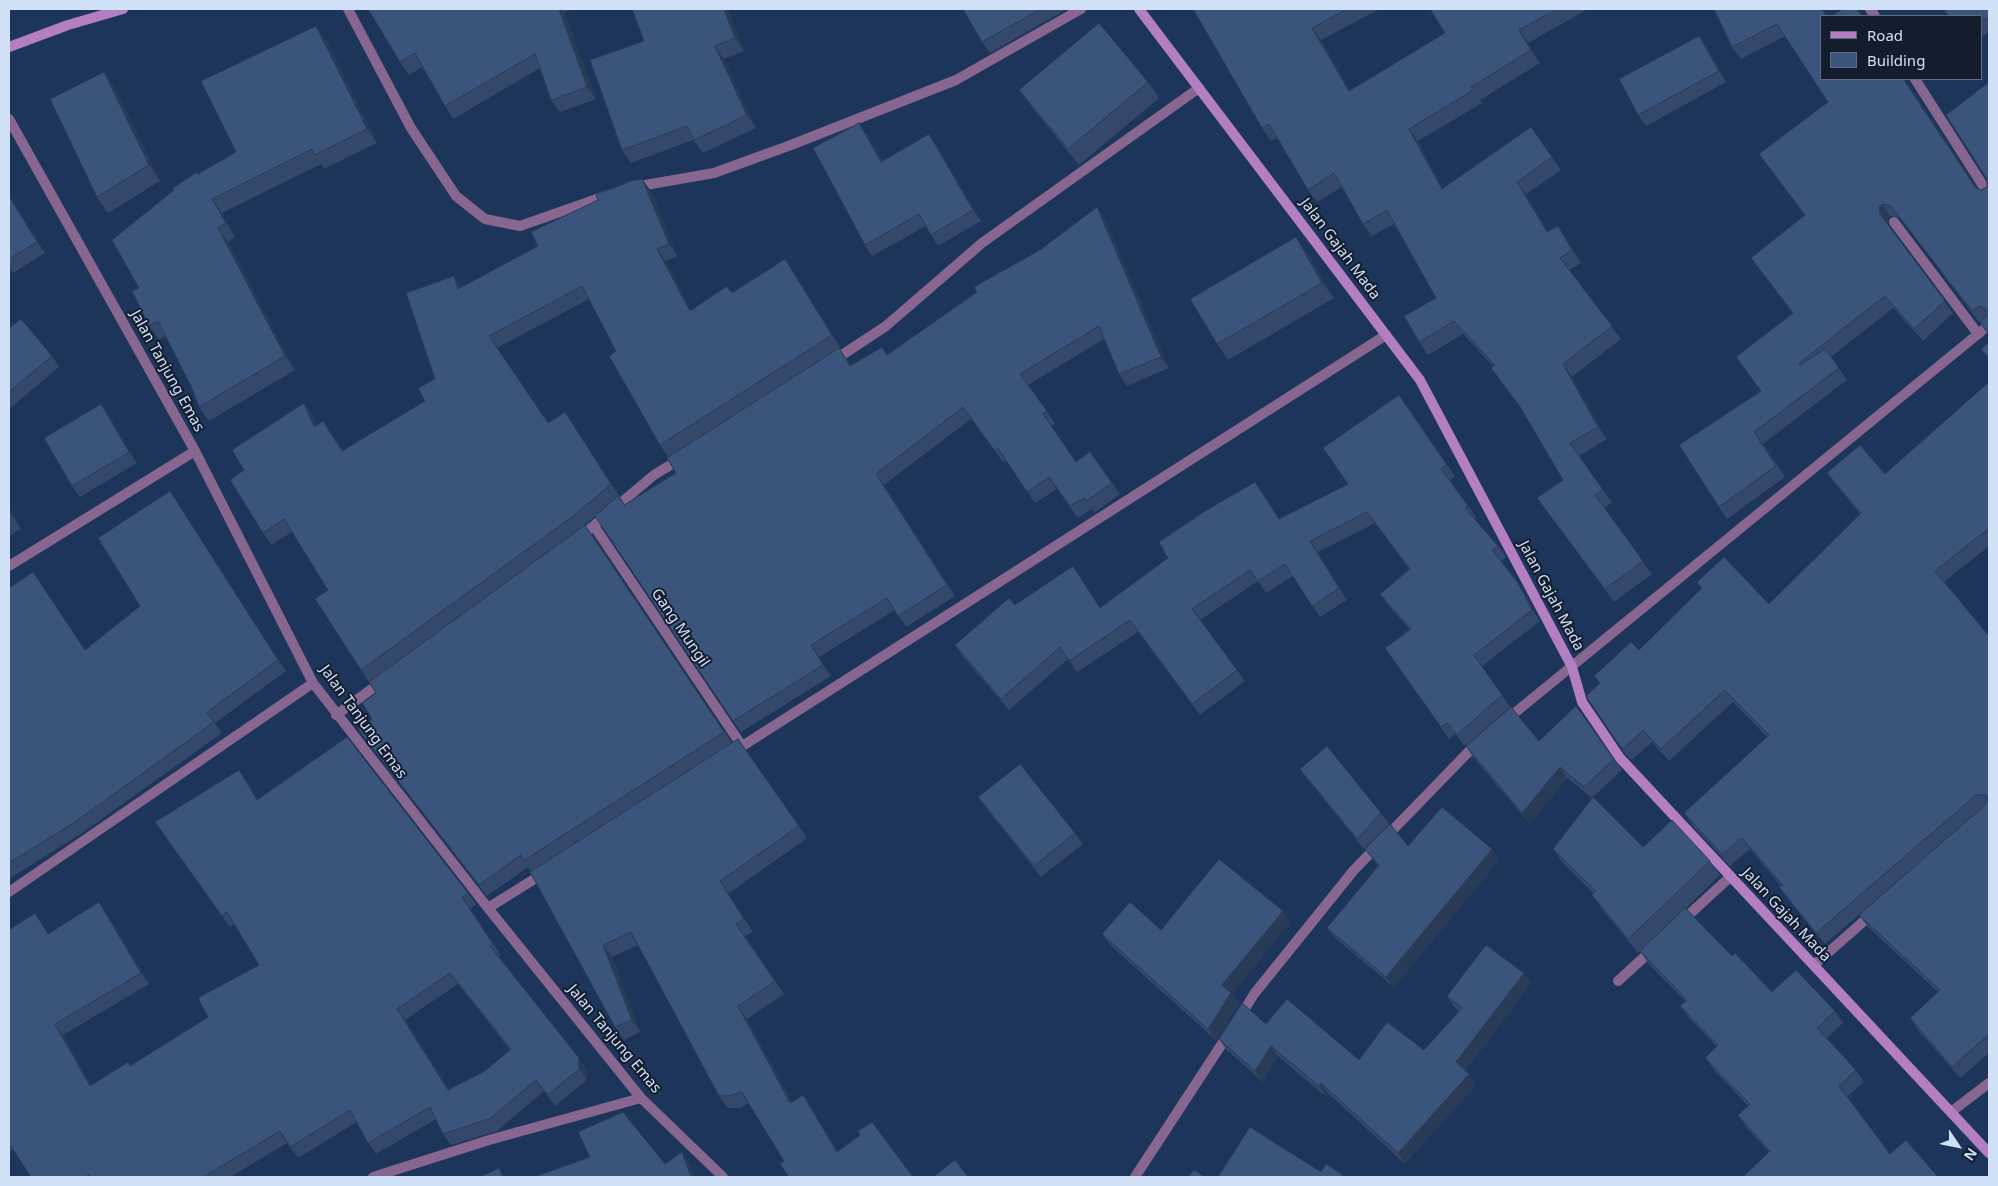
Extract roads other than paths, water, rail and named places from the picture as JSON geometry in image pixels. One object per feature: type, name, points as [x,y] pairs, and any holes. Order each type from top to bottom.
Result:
[{"type":"street","points":[[9,47],[68,25],[123,9]]},
{"type":"street","points":[[348,9],[411,128],[456,196],[485,219],[520,226],[633,187],[714,173],[791,145],[956,80],[1081,9]]},
{"type":"street","name":"Jalan Gajah Mada","points":[[1139,9],[1420,380],[1572,667],[1582,702],[1620,758],[1989,1153]]},
{"type":"street","points":[[1916,80],[1989,195]]},
{"type":"street","points":[[820,369],[886,326],[982,243],[1199,88]]},
{"type":"street","name":"Jalan Tanjung Emas","points":[[9,120],[195,451],[313,683],[488,908],[641,1098],[723,1177]]},
{"type":"street","points":[[1894,222],[1978,334]]},
{"type":"street","points":[[1135,1177],[1261,986],[1354,870],[1491,731],[1572,667],[1989,325]]},
{"type":"street","points":[[725,757],[1386,335]]},
{"type":"street","points":[[9,566],[195,451]]},
{"type":"street","points":[[573,543],[654,475],[688,454]]},
{"type":"street","name":"Gang Mungil","points":[[594,526],[742,746]]},
{"type":"street","points":[[336,715],[391,675]]},
{"type":"street","points":[[9,892],[313,683]]},
{"type":"street","points":[[488,908],[553,866]]},
{"type":"street","points":[[1674,929],[1730,877]]},
{"type":"street","points":[[1814,965],[1880,908]]},
{"type":"street","points":[[1618,982],[1660,942]]},
{"type":"street","points":[[1951,1112],[1989,1083]]},
{"type":"street","points":[[373,1177],[489,1140],[641,1098]]}]
